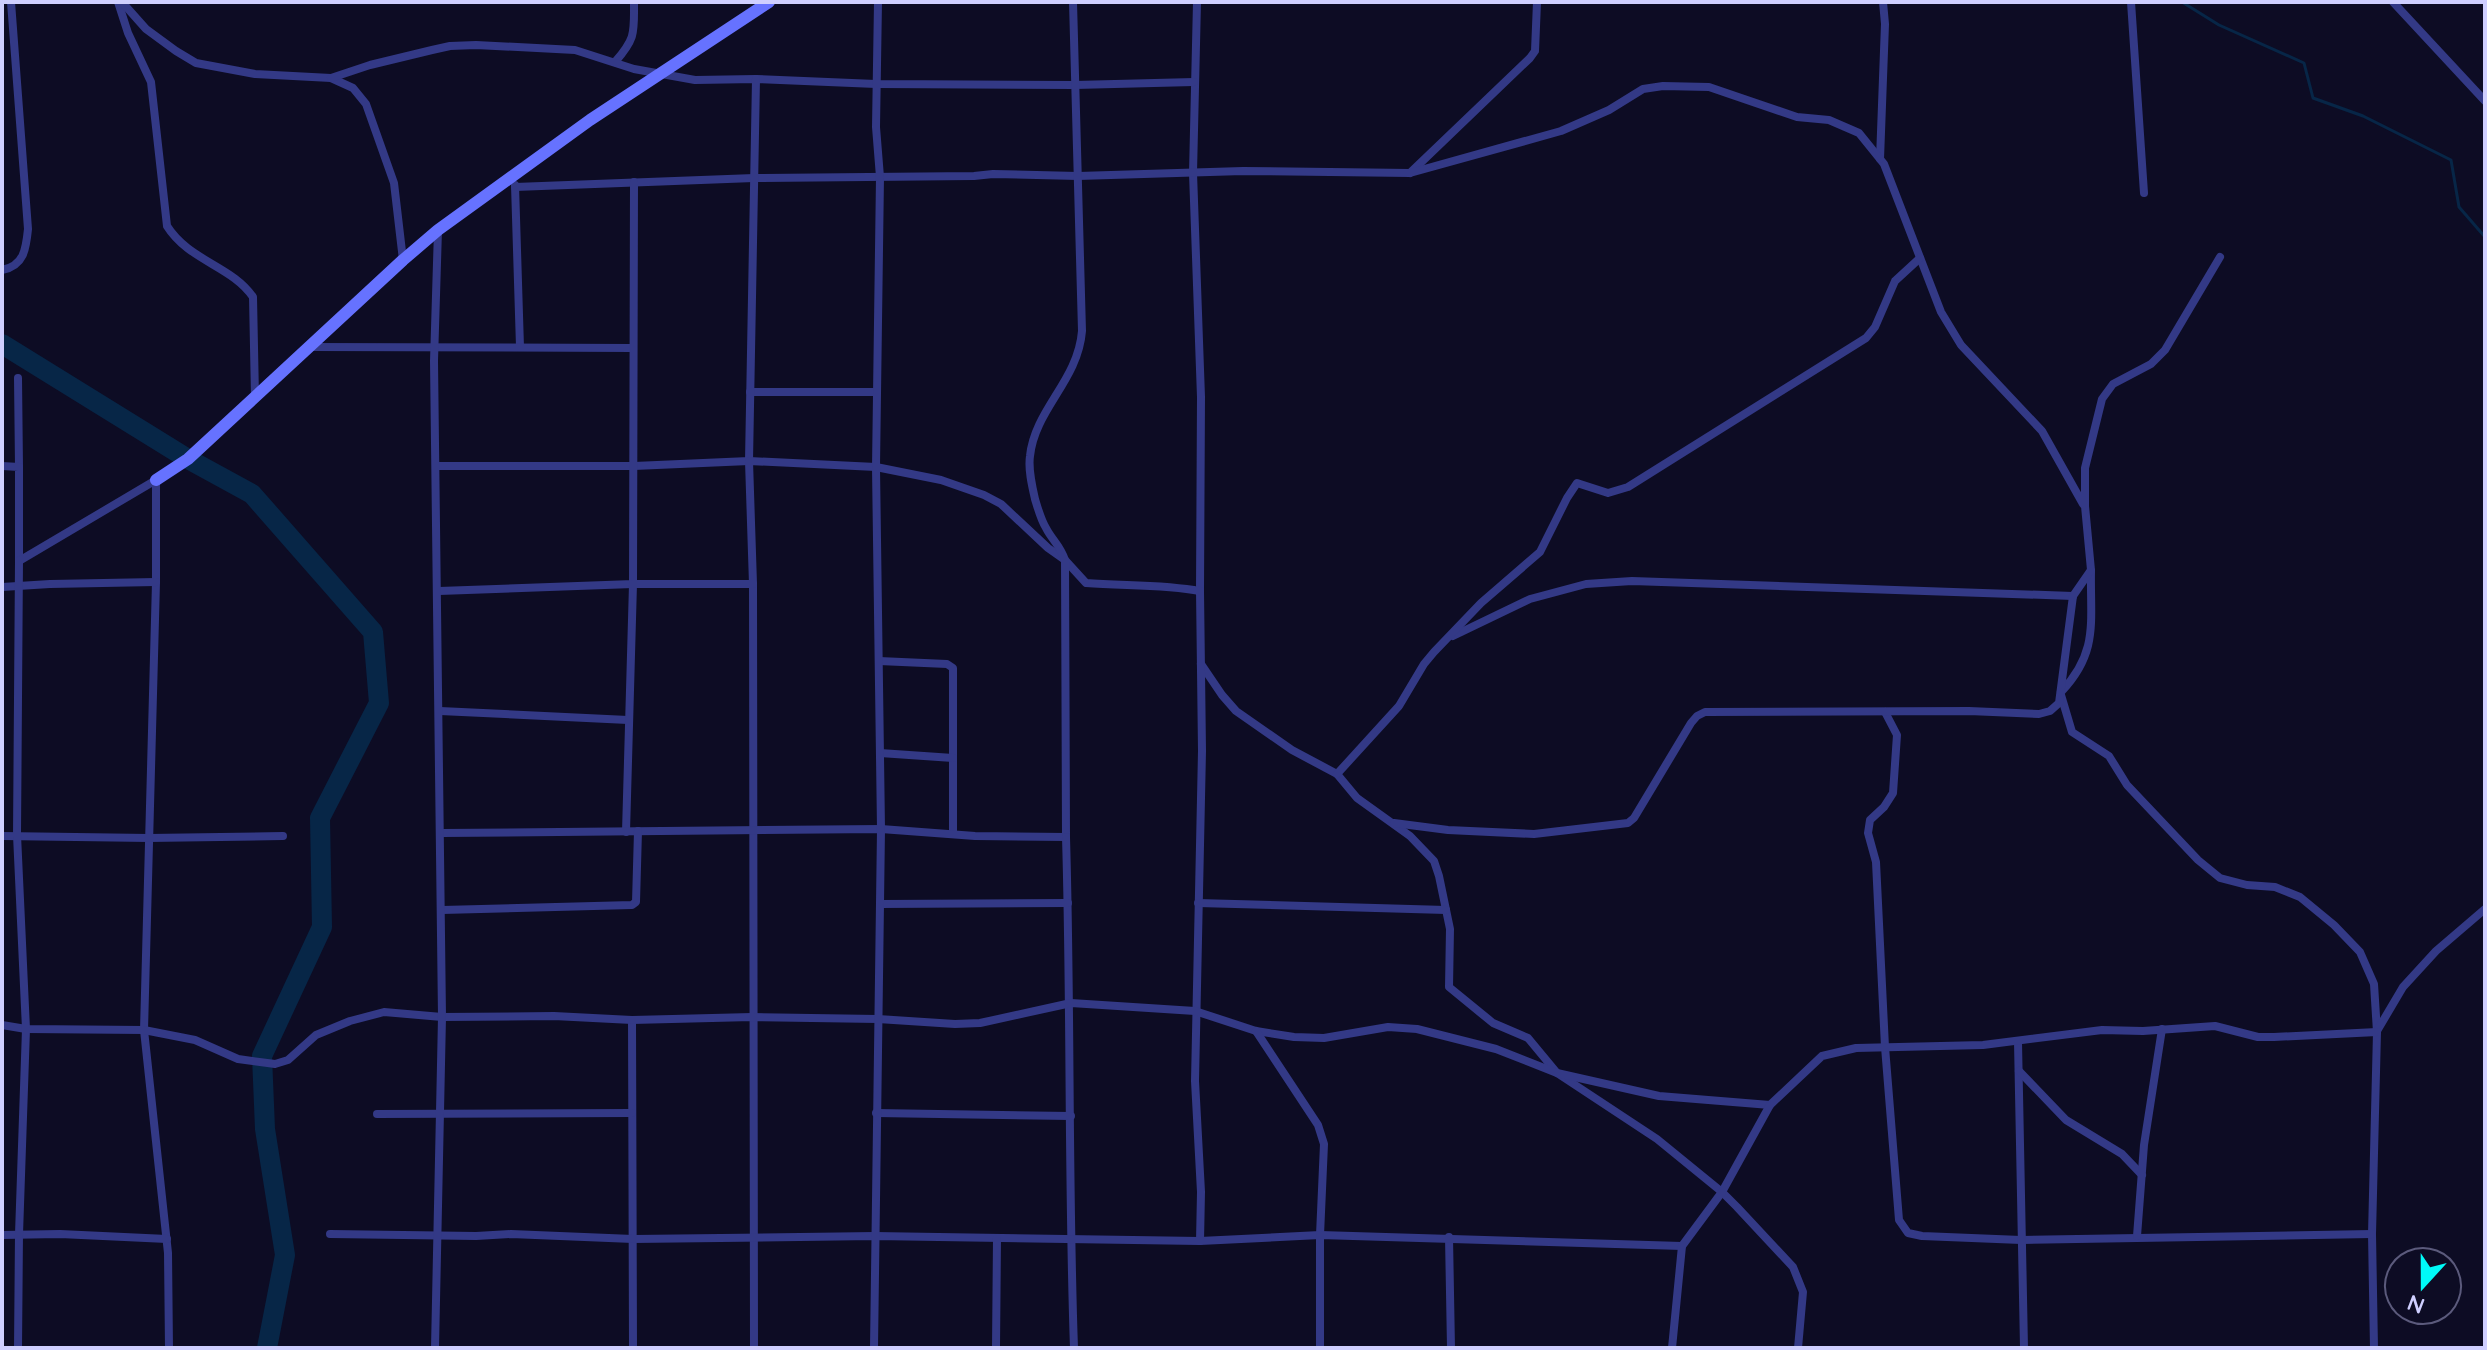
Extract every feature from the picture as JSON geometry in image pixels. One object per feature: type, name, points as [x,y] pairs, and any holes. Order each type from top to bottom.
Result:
[{"type":"street","points":[[2,270],[20,262],[25,254],[28,229],[11,2]]},
{"type":"street","points":[[120,2],[146,29],[196,63],[255,74],[331,78],[353,88],[366,104],[394,183],[403,260]]},
{"type":"street","points":[[120,2],[128,33],[151,82],[167,226],[179,243],[245,285],[253,297],[255,398]]},
{"type":"street","points":[[615,62],[634,34],[634,2]]},
{"type":"street","points":[[19,561],[188,459],[438,230],[514,181],[590,120],[769,2]]},
{"type":"street","points":[[874,1348],[881,829],[876,467],[880,177],[876,127],[878,2]]},
{"type":"street","points":[[1073,2],[1081,347],[1070,374],[1043,417],[1029,457],[1036,500],[1044,525],[1060,547],[1065,560],[1066,837],[1071,1003],[1070,1240],[1074,1348]]},
{"type":"street","points":[[1197,2],[1193,173],[1201,397],[1202,751],[1195,1081],[1201,1192],[1200,1241]]},
{"type":"street","points":[[1410,173],[1530,58],[1535,51],[1537,2]]},
{"type":"street","points":[[1880,159],[1885,24],[1883,2]]},
{"type":"street","points":[[2131,2],[2144,193]]},
{"type":"street","points":[[2393,2],[2485,101]]},
{"type":"street","points":[[331,78],[370,65],[450,46],[514,46],[575,50],[661,76],[695,80],[1075,85],[1194,82]]},
{"type":"street","points":[[754,1348],[753,584],[749,461],[756,79]]},
{"type":"street","points":[[514,181],[634,182],[1320,171],[1410,173],[1550,135],[1609,110],[1643,89],[1709,87],[1797,117],[1829,120],[1859,133],[1884,164],[1941,312],[1961,345],[2042,431],[2085,506]]},
{"type":"street","points":[[514,181],[520,347]]},
{"type":"street","points":[[626,832],[633,584],[634,182]]},
{"type":"street","points":[[435,1348],[442,1017],[435,347],[438,230]]},
{"type":"street","points":[[2060,693],[2077,675],[2091,643],[2091,570],[2085,468],[2102,399],[2113,384],[2151,364],[2165,350],[2220,257]]},
{"type":"street","points":[[1337,774],[1399,706],[1424,664],[1481,603],[1540,552],[1577,483],[1608,493],[1628,487],[1866,338],[1875,327],[1895,281],[1920,258]]},
{"type":"street","points":[[309,347],[633,348]]},
{"type":"street","points":[[18,378],[17,835],[26,1029],[18,1348]]},
{"type":"street","points":[[750,392],[876,392]]},
{"type":"street","points":[[436,466],[634,466],[749,461],[876,467],[941,480],[1001,504],[1065,560],[1086,583],[1173,586],[1200,591]]},
{"type":"street","points":[[2,466],[19,467]]},
{"type":"street","points":[[156,480],[144,1030],[167,1239],[169,1348]]},
{"type":"street","points":[[1394,823],[1448,830],[1534,834],[1628,823],[1634,818],[1691,723],[1705,712],[1969,711],[2039,714],[2050,711],[2059,703],[2073,596],[2091,570]]},
{"type":"street","points":[[1448,638],[1530,599],[1586,584],[1648,581],[2073,596]]},
{"type":"street","points":[[2,587],[156,582]]},
{"type":"street","points":[[439,591],[633,584],[753,584]]},
{"type":"street","points":[[879,661],[947,664],[953,668],[953,834]]},
{"type":"street","points":[[1201,663],[1236,711],[1292,750],[1337,774],[1357,798],[1394,823],[1434,861],[1450,929],[1449,987],[1493,1023],[1528,1038],[1557,1073],[1657,1139],[1722,1192],[1793,1267],[1803,1292],[1798,1348]]},
{"type":"street","points":[[2060,693],[2072,732],[2109,756],[2127,785],[2198,860],[2220,878],[2247,885],[2275,887],[2300,897],[2360,952],[2374,984],[2377,1032],[2372,1234],[2374,1348]]},
{"type":"street","points":[[440,711],[628,720]]},
{"type":"street","points":[[1885,712],[1897,735],[1893,793],[1870,820],[1868,833],[1876,862],[1885,1047],[1899,1220],[1908,1233],[2021,1240],[2372,1234]]},
{"type":"street","points":[[880,753],[953,758]]},
{"type":"street","points":[[442,833],[881,829],[1066,837]]},
{"type":"street","points":[[442,910],[632,905],[636,902],[638,831]]},
{"type":"street","points":[[2,836],[283,836]]},
{"type":"street","points":[[880,904],[1068,903]]},
{"type":"street","points":[[1198,903],[1446,910]]},
{"type":"street","points":[[2377,1032],[2403,987],[2436,951],[2485,909]]},
{"type":"street","points":[[2,1025],[26,1029],[144,1030],[195,1040],[238,1059],[275,1064],[288,1060],[316,1035],[384,1012],[442,1017],[554,1016],[632,1020],[752,1017],[980,1023],[1071,1003],[1195,1011],[1256,1031],[1294,1037],[1324,1038],[1388,1027],[1417,1029],[1496,1049],[1557,1073],[1659,1096],[1770,1105]]},
{"type":"street","points":[[632,1020],[633,1348]]},
{"type":"street","points":[[1672,1348],[1682,1246],[1722,1192],[1770,1105],[1822,1056],[1856,1048],[1983,1045],[2102,1030],[2215,1026],[2258,1037],[2377,1032]]},
{"type":"street","points":[[2137,1236],[2144,1145],[2162,1029]]},
{"type":"street","points":[[1256,1031],[1312,1115],[1324,1144],[1320,1348]]},
{"type":"street","points":[[2018,1042],[2024,1348]]},
{"type":"street","points":[[2019,1071],[2066,1120],[2122,1154],[2142,1175]]},
{"type":"street","points":[[377,1114],[632,1113]]},
{"type":"street","points":[[876,1113],[1071,1116]]},
{"type":"street","points":[[330,1234],[511,1234],[633,1239],[875,1236],[1200,1241],[1320,1235],[1682,1246]]},
{"type":"street","points":[[2,1235],[167,1239]]},
{"type":"street","points":[[1449,1237],[1451,1348]]},
{"type":"street","points":[[996,1348],[997,1238]]},
{"type":"waterway","points":[[2182,2],[2219,25],[2304,63],[2313,98],[2363,116],[2451,160],[2459,207],[2485,237]]},
{"type":"waterway","points":[[2,344],[188,459],[252,494],[373,632],[379,703],[320,818],[322,927],[262,1056],[265,1129],[285,1255],[267,1348]]}]
